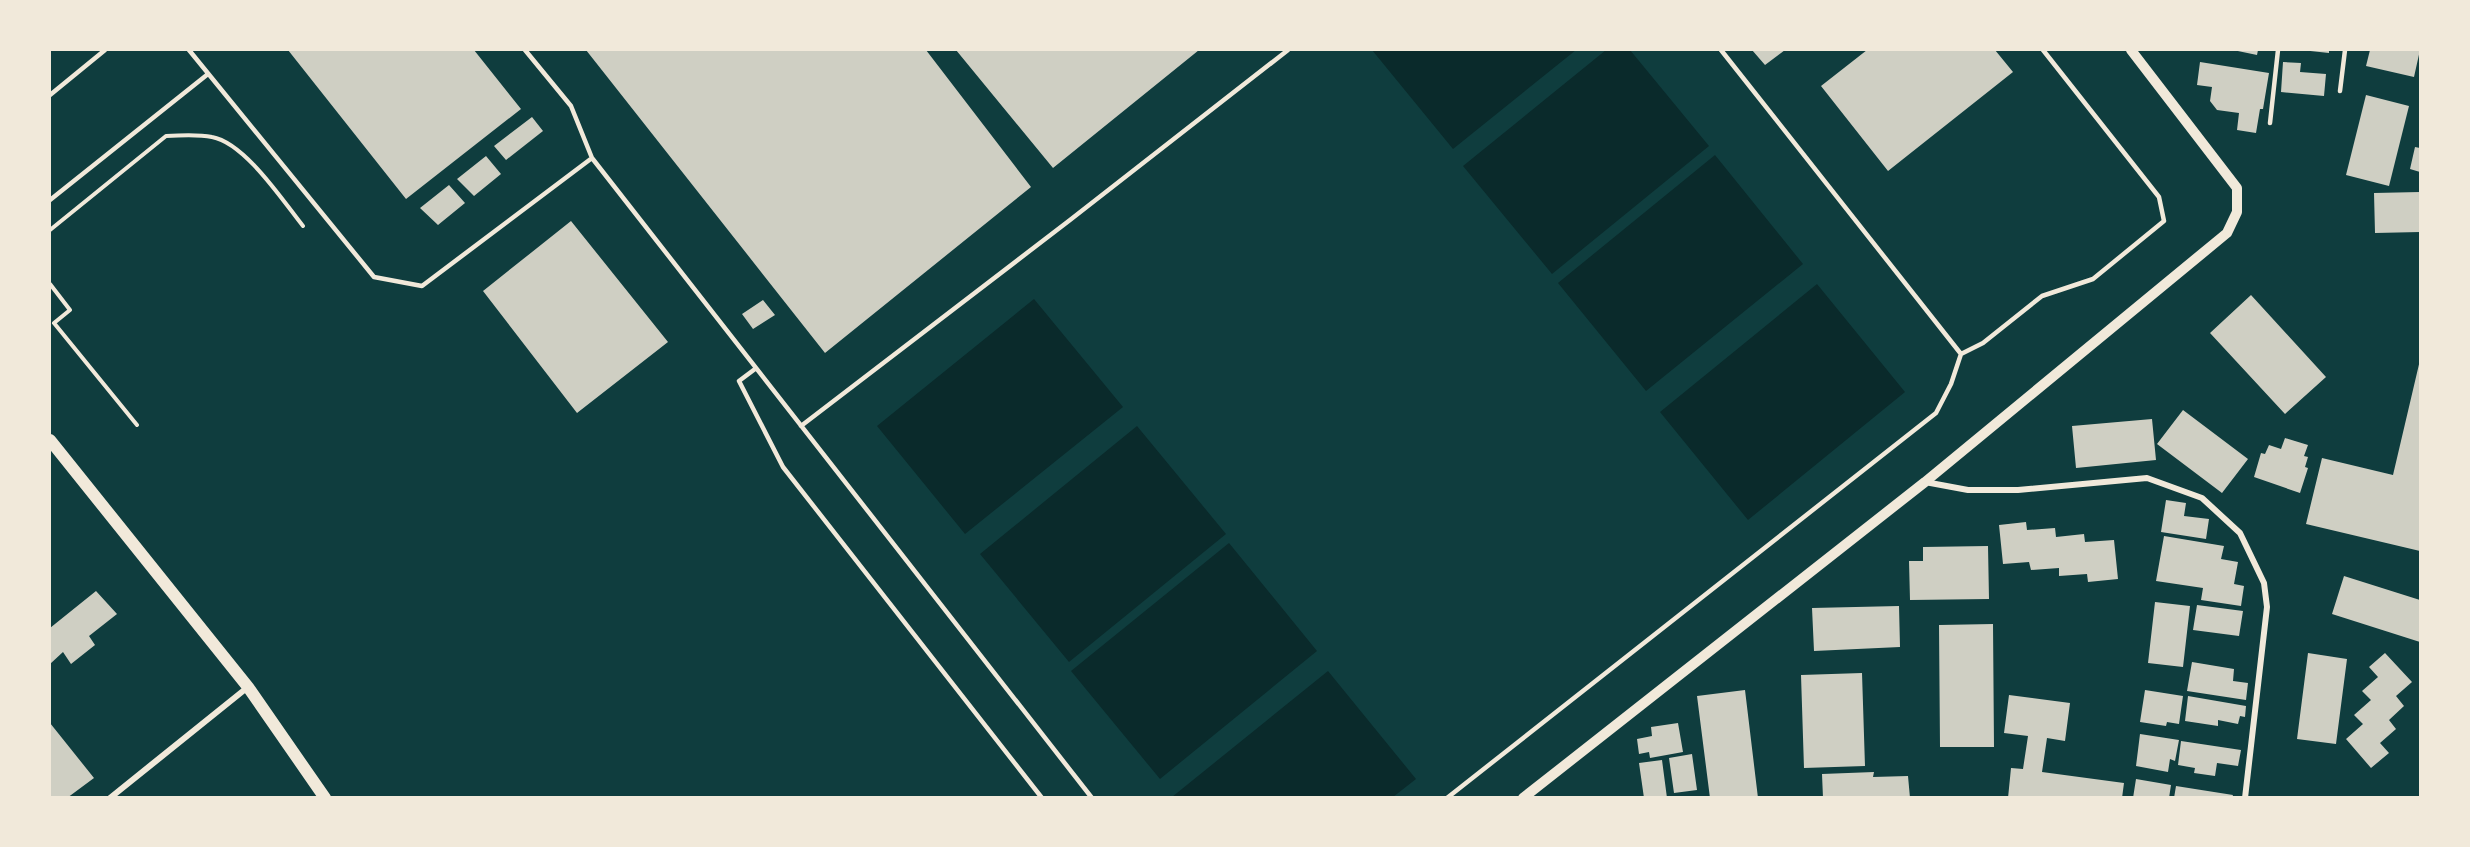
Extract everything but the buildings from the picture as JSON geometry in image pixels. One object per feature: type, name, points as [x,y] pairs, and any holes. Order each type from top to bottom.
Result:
[{"type":"main road","points":[[50,440],[248,687],[325,798]]},
{"type":"street","points":[[1523,798],[1924,482],[2227,233],[2237,212],[2237,188],[2131,50]]},
{"type":"street","points":[[1924,482],[1968,490],[2018,490],[2147,478],[2202,498],[2240,533],[2264,583],[2267,607],[2245,798]]},
{"type":"street","points":[[110,798],[248,687]]},
{"type":"lane","points":[[50,95],[105,50]]},
{"type":"lane","points":[[189,50],[374,277],[422,286],[592,158]]},
{"type":"lane","points":[[525,50],[571,106],[592,158],[1092,798]]},
{"type":"lane","points":[[801,426],[1061,228],[1288,50]]},
{"type":"lane","points":[[1721,50],[1960,354]]},
{"type":"lane","points":[[1447,798],[1936,413],[1951,384],[1960,354],[1983,343],[2042,296],[2093,279],[2164,221],[2159,198],[2043,50]]},
{"type":"lane","points":[[2270,123],[2277,50]]},
{"type":"lane","points":[[2340,92],[2344,50]]},
{"type":"lane","points":[[50,200],[208,74]]},
{"type":"lane","points":[[755,369],[739,381],[783,467],[1042,798]]},
{"type":"path","points":[[50,230],[166,136],[181,135],[214,137],[236,149],[251,161],[303,226]]},
{"type":"path","points":[[50,284],[70,310],[54,323],[137,425]]},
{"type":"water","points":[[1372,50],[1576,50],[1453,149]]},
{"type":"water","points":[[1606,50],[1630,50],[1709,146],[1552,274],[1463,166]]},
{"type":"water","points":[[1715,155],[1803,264],[1646,391],[1558,283]]},
{"type":"water","points":[[1817,284],[1905,392],[1748,520],[1660,412]]},
{"type":"water","points":[[1034,299],[1123,407],[965,534],[877,426]]},
{"type":"water","points":[[1137,426],[1226,534],[1069,662],[980,554]]},
{"type":"water","points":[[1229,543],[1317,651],[1160,779],[1071,671]]},
{"type":"water","points":[[1328,671],[1416,779],[1393,797],[1172,797]]}]
